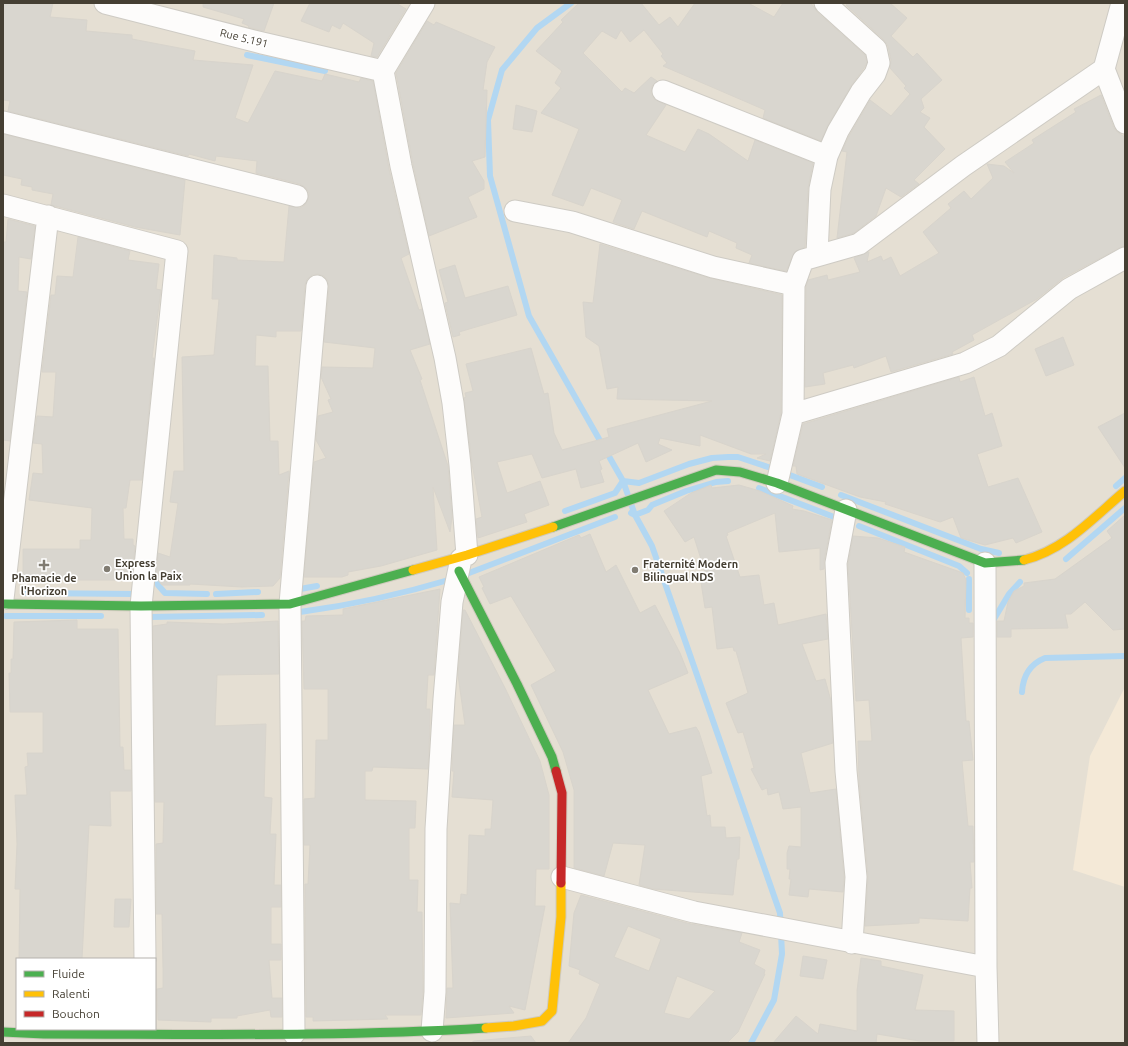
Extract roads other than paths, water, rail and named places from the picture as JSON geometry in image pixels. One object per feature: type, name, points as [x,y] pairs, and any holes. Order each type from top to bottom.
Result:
[{"type":"street","name":"Rue 5.191","points":[[105,3],[262,43],[383,71]]},
{"type":"street","points":[[424,3],[383,71],[401,166],[424,259],[445,358],[453,403],[460,465],[463,561],[452,602],[441,745],[436,829],[435,992],[432,1031]]},
{"type":"street","points":[[817,254],[820,189],[827,156],[838,131],[861,92],[875,74],[879,63],[876,49],[825,3]]},
{"type":"street","points":[[1122,3],[1104,69],[1125,123]]},
{"type":"street","points":[[777,483],[793,414],[794,285],[803,260],[817,254],[859,244],[963,166],[1104,69]]},
{"type":"street","points":[[663,91],[827,156]]},
{"type":"street","points":[[3,122],[297,196]]},
{"type":"street","points":[[3,205],[177,251],[141,606],[145,958]]},
{"type":"street","points":[[515,211],[572,222],[714,268],[794,285]]},
{"type":"street","points":[[3,599],[48,216]]},
{"type":"street","points":[[793,414],[965,363],[999,346],[1069,289],[1125,258]]},
{"type":"street","points":[[294,1034],[290,604],[317,286]]},
{"type":"street","points":[[3,604],[141,606],[290,604],[463,561],[716,470],[740,472],[777,483],[985,563],[1009,563],[1035,557],[1060,545],[1125,491]]},
{"type":"street","points":[[846,510],[836,563],[846,764],[856,877],[852,943]]},
{"type":"street","points":[[3,1032],[44,1038],[146,1031],[405,1037],[432,1031],[514,1026],[542,1021],[552,1011],[561,917],[562,793],[552,757],[517,684],[463,561]]},
{"type":"street","points":[[985,563],[986,967],[988,1043]]},
{"type":"street","points":[[562,877],[694,912],[852,943],[986,967]]},
{"type":"waterway","points":[[571,3],[537,28],[502,70],[488,120],[490,176],[529,316],[623,481],[635,515],[652,546],[780,913],[782,954],[774,1000],[751,1043]]},
{"type":"waterway","points":[[247,55],[325,71]]},
{"type":"waterway","points":[[565,511],[615,493],[623,481],[639,483],[689,464],[712,458],[738,457],[822,487]]},
{"type":"waterway","points":[[1116,486],[1125,478]]},
{"type":"waterway","points":[[631,513],[635,515],[648,510],[652,505],[686,491],[716,482],[728,481]]},
{"type":"waterway","points":[[759,488],[834,517]]},
{"type":"waterway","points":[[841,495],[981,549],[999,553]]},
{"type":"waterway","points":[[1066,559],[1125,508]]},
{"type":"waterway","points":[[511,557],[615,517]]},
{"type":"waterway","points":[[859,526],[959,566],[967,573]]},
{"type":"waterway","points":[[469,573],[511,557]]},
{"type":"waterway","points":[[158,572],[158,585],[165,593],[207,594]]},
{"type":"waterway","points":[[300,612],[339,606],[414,590],[452,579]]},
{"type":"waterway","points":[[969,579],[969,610]]},
{"type":"waterway","points":[[994,619],[1009,594],[1020,582]]},
{"type":"waterway","points":[[296,585],[300,589],[317,586]]},
{"type":"waterway","points":[[216,594],[258,592]]},
{"type":"waterway","points":[[26,593],[134,594]]},
{"type":"waterway","points":[[150,617],[262,615]]},
{"type":"waterway","points":[[6,616],[101,616]]},
{"type":"waterway","points":[[1022,692],[1028,671],[1031,667],[1045,658],[1125,656]]},
{"type":"place","name":"Phamacie de l'Horizon","points":[[44,565]]},
{"type":"place","name":"Express Union la Paix","points":[[107,569]]},
{"type":"place","name":"Fraternité Modern Bilingual NDS","points":[[635,570]]}]
